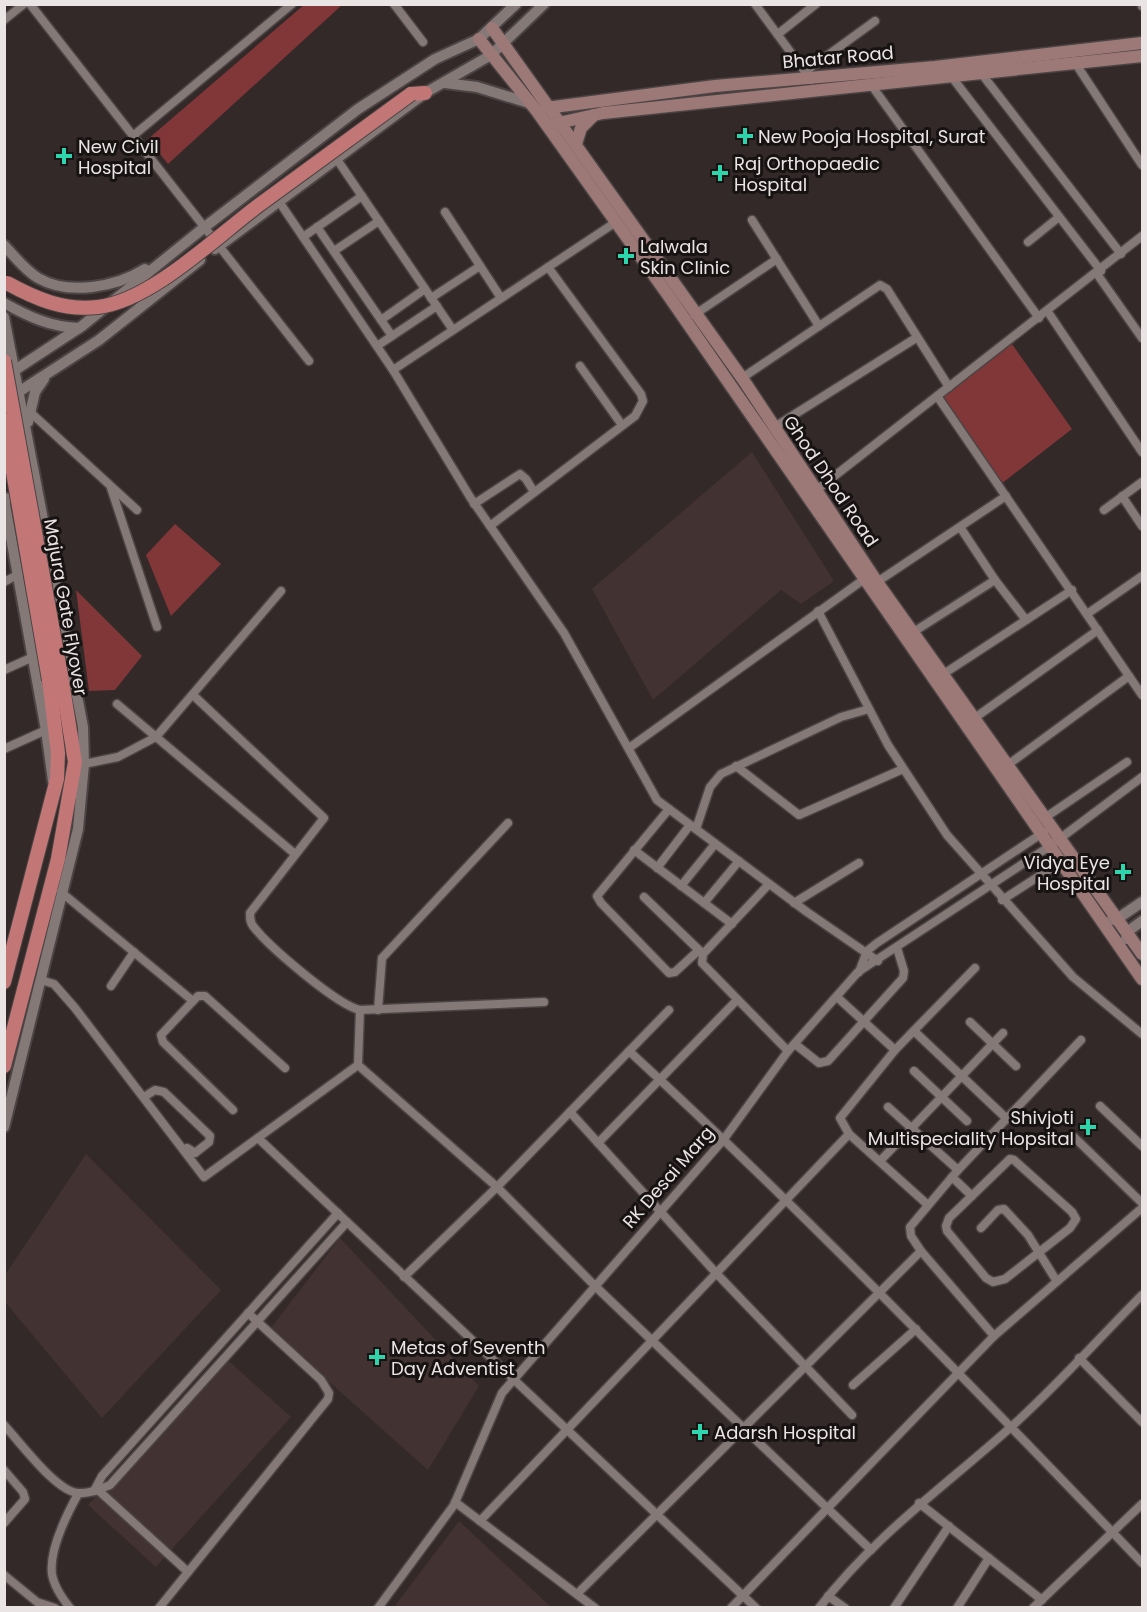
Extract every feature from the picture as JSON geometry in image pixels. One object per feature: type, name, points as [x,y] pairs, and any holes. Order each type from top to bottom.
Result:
[{"type":"highway","points":[[4,281],[30,296],[54,305],[100,307],[129,299],[179,268],[258,206],[411,94],[425,93]]},
{"type":"highway","name":"Majura Gate Flyover","points":[[4,982],[7,961],[36,870],[55,790],[58,753],[55,678],[10,365]]},
{"type":"highway","name":"Majura Gate Flyover","points":[[4,420],[55,678],[75,762],[57,859],[9,1030],[4,1066]]},
{"type":"main road","name":"Ghod Dhod Road","points":[[492,28],[561,122],[694,315],[742,378],[811,494],[945,673],[1009,764],[1046,826]]},
{"type":"main road","points":[[479,39],[548,126],[811,494],[863,579],[1046,826],[1055,842],[1143,954]]},
{"type":"main road","name":"Bhatar Road","points":[[533,106],[586,104],[808,74],[935,67],[1143,43]]},
{"type":"main road","points":[[548,126],[595,114],[1143,56]]},
{"type":"main road","points":[[532,81],[555,97],[586,104]]},
{"type":"main road","points":[[576,144],[581,128],[595,114]]},
{"type":"main road","points":[[1055,842],[1061,861],[1143,979]]},
{"type":"street","points":[[4,20],[24,4]]},
{"type":"street","points":[[30,4],[206,226],[309,361]]},
{"type":"street","points":[[134,135],[292,4]]},
{"type":"street","points":[[394,4],[423,42]]},
{"type":"street","points":[[4,377],[10,365],[79,328],[358,108],[435,59],[479,39],[516,4]]},
{"type":"street","points":[[4,401],[99,340],[278,200],[425,93],[491,54],[544,4]]},
{"type":"street","points":[[755,4],[808,74],[813,92]]},
{"type":"street","points":[[778,34],[816,4]]},
{"type":"street","points":[[808,74],[875,21]]},
{"type":"street","points":[[1069,50],[1074,63],[1143,165]]},
{"type":"street","points":[[981,73],[1120,254]]},
{"type":"street","points":[[951,76],[1059,217],[1143,338]]},
{"type":"street","name":"Bhatar Road","points":[[444,83],[467,85],[533,106]]},
{"type":"street","points":[[872,86],[1039,318]]},
{"type":"street","points":[[336,158],[453,330]]},
{"type":"street","points":[[303,237],[362,196]]},
{"type":"street","points":[[278,200],[393,370],[474,504],[564,633],[657,800],[794,903],[867,951],[878,961]]},
{"type":"street","points":[[445,212],[501,298]]},
{"type":"street","points":[[1029,242],[1059,217]]},
{"type":"street","points":[[752,220],[819,326]]},
{"type":"street","points":[[334,251],[379,221]]},
{"type":"street","points":[[393,370],[616,222]]},
{"type":"street","points":[[317,226],[392,336]]},
{"type":"street","points":[[811,494],[1143,236]]},
{"type":"street","points":[[4,245],[38,278],[59,286],[84,287],[114,282],[138,274],[174,251]]},
{"type":"street","points":[[694,315],[777,259]]},
{"type":"street","points":[[431,298],[480,266]]},
{"type":"street","points":[[490,526],[622,425],[641,409],[643,401],[641,394],[548,267]]},
{"type":"street","points":[[742,378],[880,285],[887,289],[949,387]]},
{"type":"street","points":[[381,320],[425,289]]},
{"type":"street","points":[[4,303],[39,321],[63,328],[79,328]]},
{"type":"street","points":[[377,346],[437,306]]},
{"type":"street","points":[[1048,312],[1143,452]]},
{"type":"street","points":[[4,317],[10,365],[20,392],[83,727],[84,764],[78,830],[4,1127]]},
{"type":"street","points":[[773,428],[916,338]]},
{"type":"street","points":[[580,366],[622,425]]},
{"type":"street","points":[[27,433],[35,392],[53,370]]},
{"type":"street","points":[[937,396],[1143,695]]},
{"type":"street","points":[[30,412],[137,510]]},
{"type":"street","points":[[474,504],[520,474],[534,492]]},
{"type":"street","points":[[1104,510],[1143,482]]},
{"type":"street","points":[[111,488],[157,627]]},
{"type":"street","points":[[39,493],[4,499],[19,574],[55,790]]},
{"type":"street","points":[[877,582],[1006,496]]},
{"type":"street","points":[[1122,496],[1143,526]]},
{"type":"street","points":[[960,527],[995,580],[1026,620]]},
{"type":"street","points":[[4,582],[19,574]]},
{"type":"street","points":[[1087,614],[1143,576]]},
{"type":"street","points":[[629,748],[863,579]]},
{"type":"street","points":[[915,631],[995,580]]},
{"type":"street","points":[[945,673],[1072,590]]},
{"type":"street","points":[[84,764],[118,757],[156,737],[281,591]]},
{"type":"street","points":[[818,611],[903,769],[947,835],[1002,900],[1073,977],[1143,1034]]},
{"type":"street","points":[[975,717],[1098,630]]},
{"type":"street","points":[[4,670],[33,657]]},
{"type":"street","points":[[1009,764],[1129,676]]},
{"type":"street","points":[[193,695],[324,818],[250,913],[252,924],[336,999],[360,1010],[544,1002]]},
{"type":"street","points":[[117,704],[296,854]]},
{"type":"street","points":[[657,868],[693,827],[712,783],[736,766],[841,717],[869,709]]},
{"type":"street","points":[[4,748],[46,730]]},
{"type":"street","points":[[858,972],[867,951],[1046,826],[1126,762]]},
{"type":"street","points":[[736,766],[799,815],[903,769]]},
{"type":"street","name":"RK Desai Marg","points":[[378,1608],[455,1502],[502,1393],[724,1139],[788,1051],[858,972],[878,961],[1055,842],[1143,777]]},
{"type":"street","points":[[669,809],[598,892],[601,903],[669,973],[675,972],[701,952],[732,924],[770,884]]},
{"type":"street","points":[[378,1010],[382,957],[508,823]]},
{"type":"street","points":[[681,886],[715,844]]},
{"type":"street","points":[[634,850],[732,924]]},
{"type":"street","points":[[704,903],[739,861]]},
{"type":"street","points":[[1002,900],[1061,861]]},
{"type":"street","points":[[794,903],[859,863]]},
{"type":"street","points":[[61,892],[193,1001]]},
{"type":"street","points":[[644,897],[701,952],[705,968],[788,1051]]},
{"type":"street","points":[[1106,927],[1109,920],[1117,919],[1143,902]]},
{"type":"street","points":[[1115,941],[1125,940],[1127,932],[1143,921]]},
{"type":"street","points":[[795,1044],[819,1063],[825,1063],[904,975],[897,948]]},
{"type":"street","points":[[111,986],[134,952]]},
{"type":"street","points":[[928,1205],[849,1134],[840,1118],[895,1050],[975,968]]},
{"type":"street","points":[[41,980],[54,984],[190,1152],[195,1153],[210,1140],[210,1136],[164,1092],[156,1090],[146,1096]]},
{"type":"street","points":[[233,1110],[162,1040],[161,1035],[198,996],[205,996],[285,1068]]},
{"type":"street","points":[[837,997],[895,1050]]},
{"type":"street","points":[[598,1143],[736,1001]]},
{"type":"street","points":[[358,1065],[360,1010]]},
{"type":"street","points":[[405,1277],[497,1187],[669,1010]]},
{"type":"street","points":[[970,1022],[1016,1066]]},
{"type":"street","points":[[914,1031],[1007,1119]]},
{"type":"street","points":[[880,1161],[1003,1033]]},
{"type":"street","points":[[994,1336],[921,1251],[909,1231],[955,1174],[1081,1040]]},
{"type":"street","points":[[629,1051],[724,1139],[916,1329],[1143,1563]]},
{"type":"street","points":[[146,1096],[204,1177],[358,1065]]},
{"type":"street","points":[[358,1065],[497,1187],[595,1286],[871,1550]]},
{"type":"street","points":[[914,1071],[967,1121]]},
{"type":"street","points":[[1100,1106],[1143,1146]]},
{"type":"street","points":[[888,1107],[912,1128],[955,1174],[972,1196]]},
{"type":"street","points":[[570,1112],[716,1273],[852,1415]]},
{"type":"street","points":[[480,1521],[849,1134]]},
{"type":"street","points":[[731,1608],[741,1595],[828,1510],[958,1371],[1056,1280],[1143,1205],[1074,1137]]},
{"type":"street","points":[[258,1138],[756,1608]]},
{"type":"street","points":[[1010,1159],[1014,1160],[1072,1212],[1076,1219],[1070,1228],[1038,1252],[1001,1281],[993,1282],[986,1278],[946,1228],[949,1218],[1003,1163],[1010,1159]]},
{"type":"street","points":[[981,1228],[998,1210],[1004,1209],[1023,1229],[1056,1280]]},
{"type":"street","points":[[96,1491],[102,1476],[338,1214]]},
{"type":"street","points":[[4,1425],[57,1482],[78,1494],[96,1491],[110,1485],[347,1222]]},
{"type":"street","points":[[577,1594],[921,1251]]},
{"type":"street","points":[[819,1608],[871,1550],[919,1503],[1011,1426],[1143,1295]]},
{"type":"street","points":[[159,1608],[328,1399],[329,1393],[321,1380],[248,1313]]},
{"type":"street","points":[[853,1385],[916,1329]]},
{"type":"street","points":[[1079,1358],[1143,1422]]},
{"type":"street","points":[[4,1470],[25,1498],[4,1523]]},
{"type":"street","points":[[96,1491],[188,1572]]},
{"type":"street","points":[[70,1608],[55,1585],[53,1563],[63,1525],[78,1494]]},
{"type":"street","points":[[455,1502],[595,1608]]},
{"type":"street","points":[[919,1503],[1041,1600]]},
{"type":"street","points":[[1033,1608],[1143,1504]]},
{"type":"street","points":[[894,1608],[949,1526]]},
{"type":"street","points":[[957,1608],[989,1558]]},
{"type":"street","points":[[4,1575],[37,1602],[55,1608]]},
{"type":"street","points":[[828,1596],[845,1608]]},
{"type":"shaded area","points":[[305,4],[342,5],[168,164],[148,139]]},
{"type":"shaded area","points":[[1012,344],[1072,429],[1001,484],[941,397]]},
{"type":"shaded area","points":[[752,452],[834,581],[801,604],[781,590],[653,700],[592,589]]},
{"type":"shaded area","points":[[175,524],[221,564],[171,616],[146,555]]},
{"type":"shaded area","points":[[76,590],[142,656],[115,690],[89,691]]},
{"type":"shaded area","points":[[86,1154],[221,1290],[102,1418],[5,1302],[5,1275]]},
{"type":"shaded area","name":"Metas of Seventh Day Adventist","points":[[340,1238],[479,1386],[428,1470],[270,1329]]},
{"type":"shaded area","points":[[223,1356],[291,1417],[156,1567],[88,1505]]},
{"type":"shaded area","points":[[459,1521],[551,1607],[394,1607]]},
{"type":"place","name":"New Pooja Hospital, Surat","points":[[745,136]]},
{"type":"place","name":"New Civil Hospital","points":[[64,156]]},
{"type":"place","name":"Raj Orthopaedic Hospital","points":[[720,173]]},
{"type":"place","name":"Lalwala Skin Clinic","points":[[626,256]]},
{"type":"place","name":"Vidya Eye Hospital","points":[[1123,872]]},
{"type":"place","name":"Shivjoti Multispeciality Hopsital","points":[[1088,1127]]},
{"type":"place","name":"Metas of Seventh Day Adventist","points":[[377,1357]]},
{"type":"place","name":"Adarsh Hospital","points":[[700,1432]]}]
